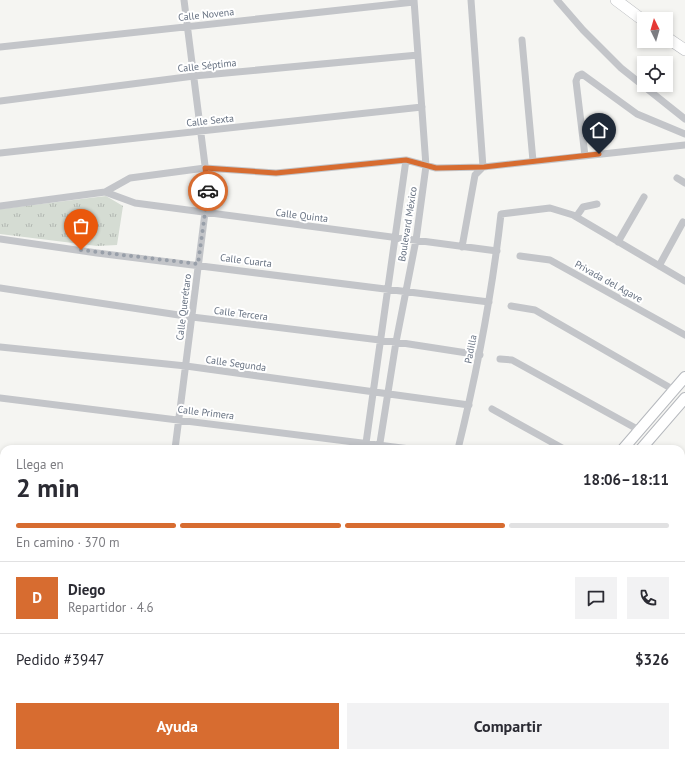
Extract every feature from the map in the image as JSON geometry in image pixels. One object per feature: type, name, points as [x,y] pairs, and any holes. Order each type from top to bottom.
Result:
[{"type":"main road","points":[[616,0],[637,16]]},
{"type":"main road","points":[[673,42],[685,50]]},
{"type":"street","name":"Calle Querétaro","points":[[176,445],[208,189],[184,0]]},
{"type":"street","points":[[471,0],[484,167]]},
{"type":"street","points":[[557,0],[583,30],[622,68],[685,119]]},
{"type":"street","name":"Calle Novena","points":[[0,47],[414,1]]},
{"type":"street","name":"Boulevard México","points":[[380,445],[396,342],[416,240],[426,166],[414,1]]},
{"type":"street","points":[[522,40],[533,161]]},
{"type":"street","name":"Calle Séptima","points":[[0,101],[194,76],[418,55]]},
{"type":"street","points":[[0,206],[105,192],[130,178],[205,168],[276,173],[406,160],[436,168],[484,167],[533,161],[585,156],[684,145],[685,134],[637,114],[582,74],[578,76],[576,81],[585,156]]},
{"type":"street","name":"Calle Sexta","points":[[0,153],[422,107]]},
{"type":"street","name":"Boulevard México","points":[[367,445],[406,160]]},
{"type":"street","points":[[462,247],[475,175],[484,167]]},
{"type":"street","points":[[677,178],[685,183]]},
{"type":"street","name":"Calle Quinta","points":[[105,192],[135,203],[497,251]]},
{"type":"street","points":[[618,242],[644,197]]},
{"type":"street","points":[[597,204],[583,207],[576,217],[685,281]]},
{"type":"street","name":"Padilla","points":[[459,445],[480,355],[497,251],[501,214],[550,208],[576,217]]},
{"type":"street","points":[[659,266],[683,222]]},
{"type":"street","name":"Calle Cuarta","points":[[0,239],[97,253],[198,264],[489,302]]},
{"type":"street","name":"Privada del Agave","points":[[520,256],[550,260],[685,335]]},
{"type":"street","name":"Calle Tercera","points":[[0,288],[192,317],[381,340],[480,355]]},
{"type":"street","points":[[511,306],[535,310],[674,390]]},
{"type":"street","name":"Calle Segunda","points":[[0,346],[186,366],[373,393],[388,393],[469,405]]},
{"type":"street","points":[[500,359],[512,360],[639,430]]},
{"type":"street","points":[[626,445],[685,377]]},
{"type":"street","name":"Calle Primera","points":[[0,398],[179,419],[360,445]]},
{"type":"street","points":[[644,445],[685,398]]},
{"type":"street","points":[[492,409],[557,445]]},
{"type":"green space","points":[[106,196],[123,206],[117,245],[97,246],[0,234],[0,209]]},
{"type":"green space","points":[[82,202],[98,205],[96,239],[78,234]]},
{"type":"way so far","points":[[81,250],[198,264],[208,191]]},
{"type":"route","points":[[208,191],[205,168],[276,173],[406,160],[436,168],[484,167],[599,154]]}]
